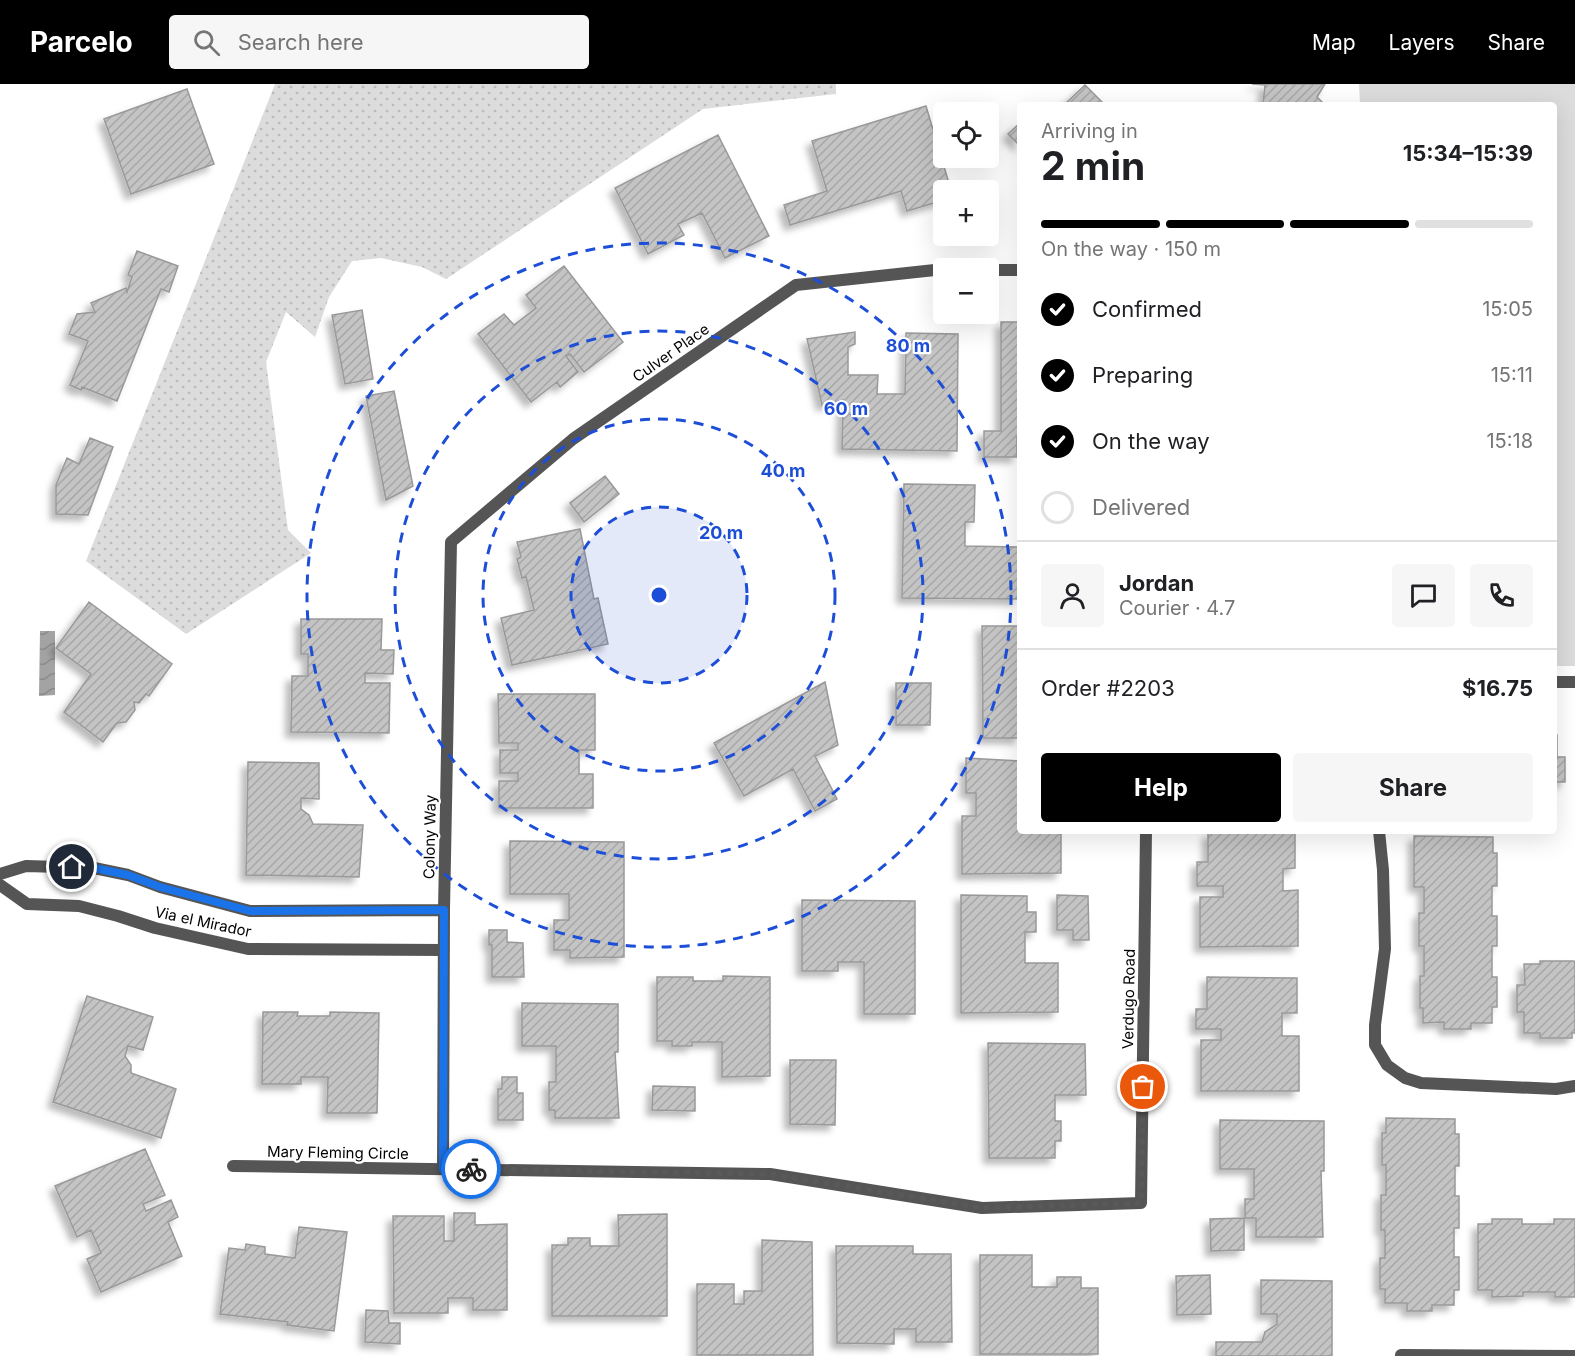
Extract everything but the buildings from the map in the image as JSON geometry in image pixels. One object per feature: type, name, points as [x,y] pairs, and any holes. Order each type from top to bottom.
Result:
[{"type":"street","name":"Culver Place","points":[[451,542],[573,439],[796,285],[933,270]]},
{"type":"street","points":[[999,270],[1017,270]]},
{"type":"street","name":"Colony Way","points":[[443,1169],[444,910],[451,542]]},
{"type":"street","points":[[1557,682],[1575,682]]},
{"type":"street","name":"Verdugo Road","points":[[1141,1203],[1146,834]]},
{"type":"street","points":[[1379,834],[1383,879],[1384,949],[1375,1025],[1375,1045],[1388,1065],[1405,1078],[1421,1083],[1556,1089],[1575,1086]]},
{"type":"street","name":"Via el Mirador","points":[[0,874],[26,866],[94,868],[128,875],[160,887],[250,911],[444,910]]},
{"type":"street","name":"Via el Mirador","points":[[0,885],[27,904],[79,906],[155,928],[248,949],[444,950]]},
{"type":"street","name":"Mary Fleming Circle","points":[[233,1166],[770,1174],[982,1208],[1141,1203]]},
{"type":"street","points":[[1401,1355],[1575,1356]]},
{"type":"shaded area","points":[[275,84],[836,84],[836,94],[703,109],[446,279],[422,267],[381,258],[352,261],[329,297],[315,337],[286,312],[266,362],[288,530],[311,553],[186,634],[86,561]]},
{"type":"shaded area","points":[[1359,84],[1575,84],[1575,666],[1557,666],[1557,102],[1360,102]]},
{"type":"water","points":[[40,631],[55,631],[55,695],[39,696]]},
{"type":"way so far","points":[[471,1169],[770,1174],[982,1208],[1141,1203],[1143,1087]]},
{"type":"route","points":[[72,867],[94,868],[128,875],[160,887],[250,911],[444,910],[443,1169],[471,1169]]}]
